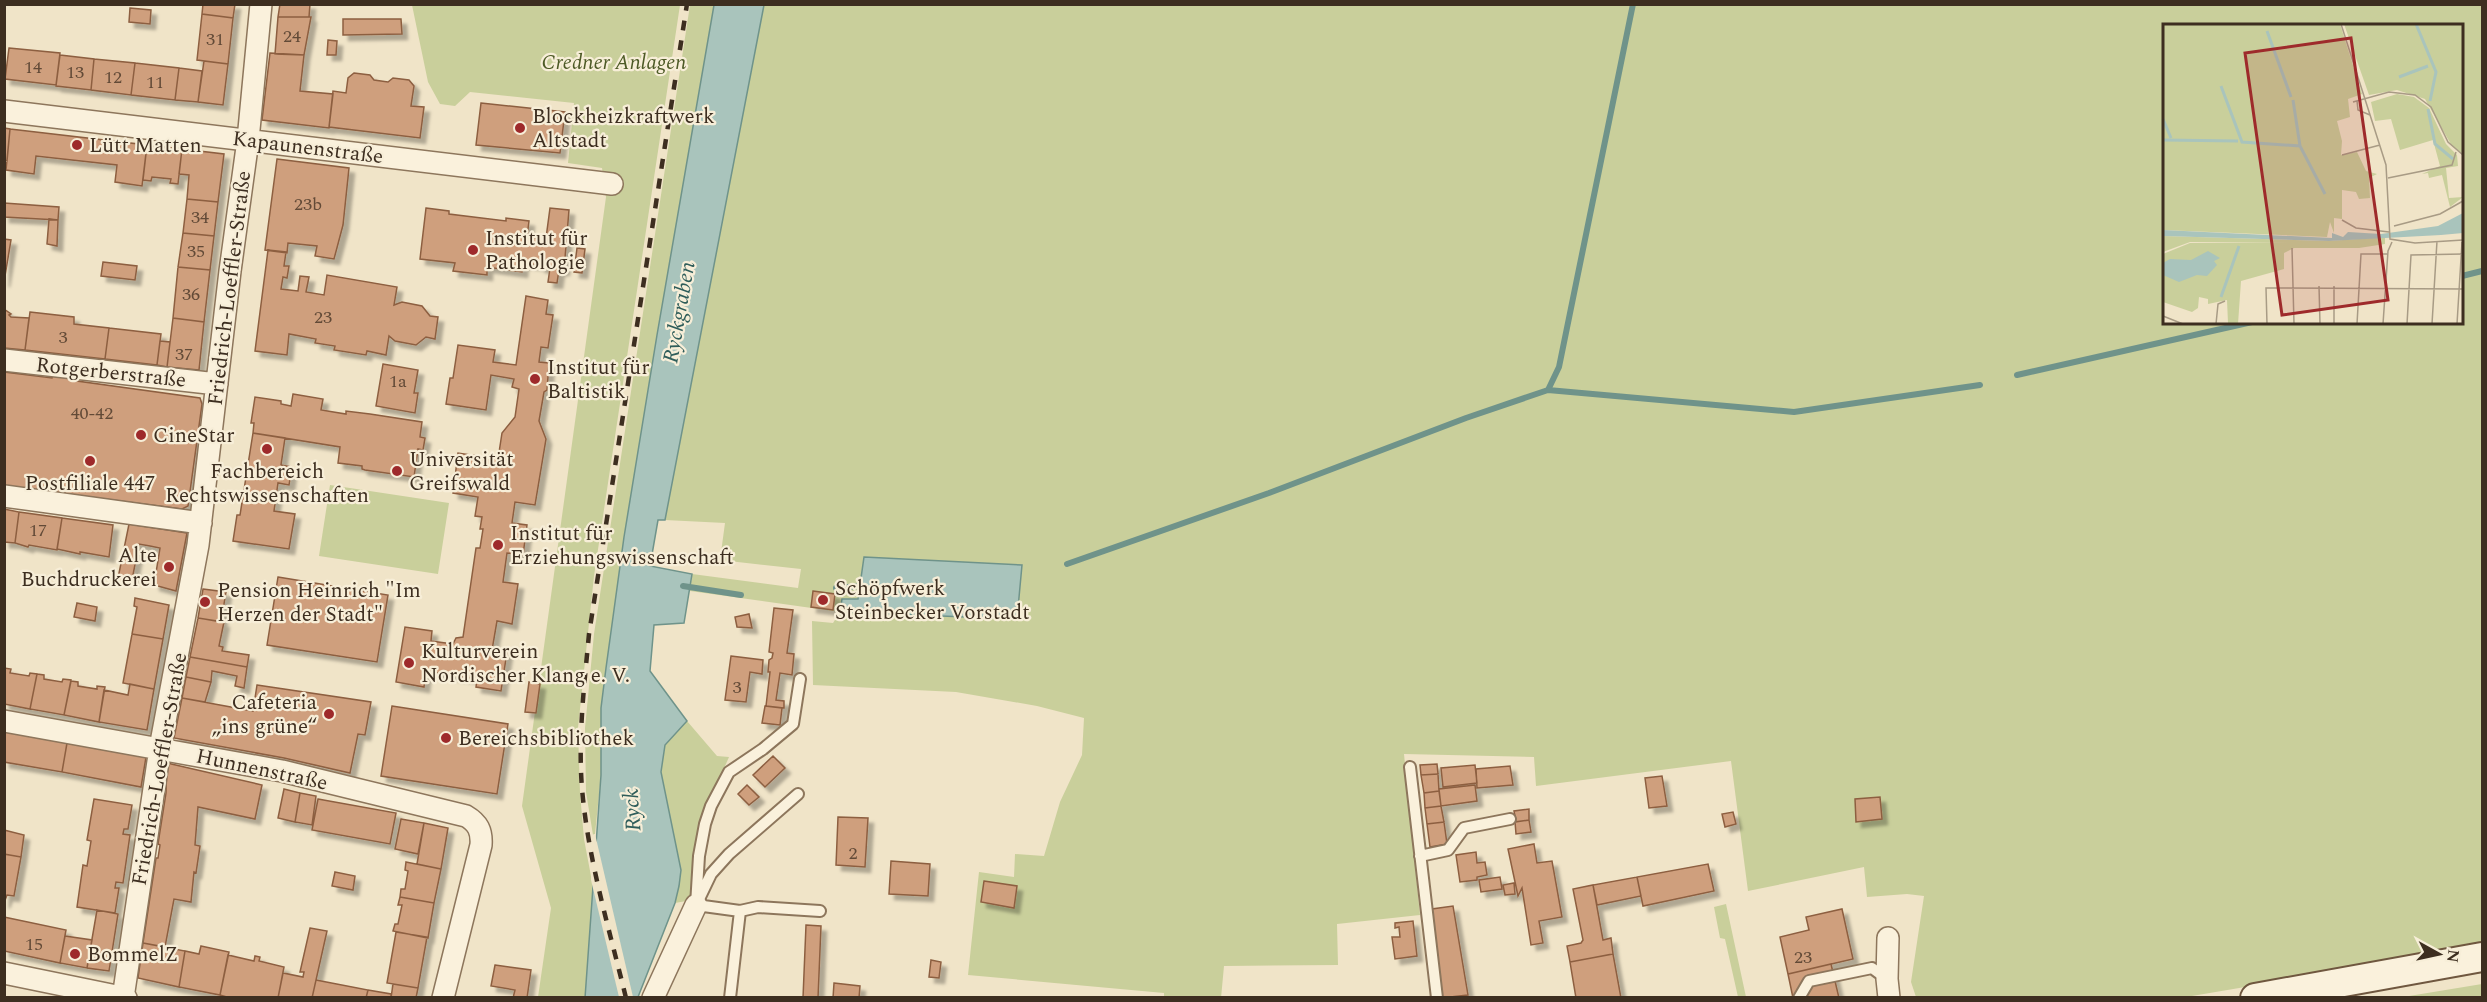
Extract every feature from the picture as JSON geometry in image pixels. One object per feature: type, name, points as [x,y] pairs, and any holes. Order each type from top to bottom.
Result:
[{"type":"main road","points":[[2255,998],[2482,957]]},
{"type":"street","name":"Friedrich-Loeffler-Straße","points":[[124,997],[160,748],[201,523],[202,453],[217,384],[248,140],[261,4]]},
{"type":"street","name":"Kapaunenstraße","points":[[4,111],[612,184]]},
{"type":"street","name":"Rotgerberstraße","points":[[4,360],[217,384]]},
{"type":"street","points":[[4,496],[201,523]]},
{"type":"street","name":"Hunnenstraße","points":[[4,721],[282,771],[466,816],[479,827],[482,836],[479,866],[443,998]]},
{"type":"street","points":[[653,998],[696,905]]},
{"type":"street","points":[[1888,938],[1888,988]]},
{"type":"street","points":[[4,973],[124,997]]},
{"type":"lane","points":[[696,905],[699,856],[711,806],[729,772],[794,724],[800,679]]},
{"type":"lane","points":[[1410,767],[1437,998]]},
{"type":"lane","points":[[696,905],[711,874],[729,854],[798,794]]},
{"type":"lane","points":[[1420,856],[1448,850],[1464,828],[1510,819]]},
{"type":"lane","points":[[696,905],[740,911],[758,907],[820,911]]},
{"type":"lane","points":[[730,998],[740,911]]},
{"type":"lane","points":[[1799,998],[1809,981],[1872,968],[1888,988]]},
{"type":"green space","name":"Credner Anlagen","points":[[412,5],[680,5],[594,576],[578,728],[584,839],[594,892],[585,997],[538,997],[551,908],[522,806],[606,197],[602,168],[568,163],[574,103],[470,92],[455,106],[440,104],[428,82]]},
{"type":"green space","points":[[690,5],[714,5],[606,668],[601,708],[601,775],[595,834],[593,835],[586,792],[585,728],[594,634]]},
{"type":"green space","points":[[764,5],[2482,5],[2482,947],[2186,997],[1916,997],[1911,982],[1924,896],[1907,894],[1867,897],[1864,867],[1748,891],[1731,761],[1536,786],[1534,757],[1404,754],[1420,915],[1337,924],[1338,965],[1224,966],[1221,998],[1164,997],[1164,993],[968,975],[979,872],[1014,877],[1015,854],[1044,856],[1060,802],[1082,755],[1084,718],[1037,706],[956,692],[813,685],[812,621],[833,623],[840,612],[690,591],[692,574],[798,588],[801,569],[720,560],[725,523],[665,520]],"holes":[[[864,557],[1021,565],[1017,619],[842,599],[858,599]]]},
{"type":"green space","points":[[330,485],[449,503],[438,574],[319,556]]},
{"type":"green space","points":[[687,721],[717,756],[729,757],[702,819],[692,900],[675,903],[681,870],[661,772],[665,745]]},
{"type":"green space","points":[[1726,904],[1746,997],[1738,997],[1725,939],[1720,938],[1714,907]]},
{"type":"green space","points":[[2482,984],[2482,997],[2403,997]]},
{"type":"water","points":[[714,5],[764,5],[665,520],[658,520],[650,566],[692,574],[684,623],[654,625],[650,671],[687,721],[665,745],[661,772],[681,870],[679,886],[675,903],[638,997],[585,998],[601,775],[601,708],[606,668],[624,537]]},
{"type":"water","points":[[864,557],[1022,565],[1017,619],[840,612],[842,599],[858,599]]},
{"type":"pier","points":[[595,834],[633,997],[619,997],[591,880],[592,835]]},
{"type":"building","points":[[203,4],[235,4],[233,18],[202,14]]},
{"type":"building","points":[[280,4],[310,4],[309,17],[278,17]]},
{"type":"building","points":[[130,8],[151,10],[150,24],[129,22]]},
{"type":"building","points":[[202,14],[233,18],[228,64],[197,60]]},
{"type":"building","points":[[278,17],[311,17],[304,55],[275,54]]},
{"type":"building","points":[[343,19],[401,19],[402,34],[343,35]]},
{"type":"building","points":[[328,40],[337,41],[336,55],[327,55]]},
{"type":"building","points":[[9,48],[60,53],[56,85],[5,79]]},
{"type":"building","points":[[270,53],[304,55],[300,91],[333,94],[329,128],[262,120]]},
{"type":"building","points":[[60,55],[94,59],[91,90],[56,86]]},
{"type":"building","points":[[94,59],[135,63],[131,95],[91,90]]},
{"type":"building","points":[[204,61],[228,64],[223,105],[198,102]]},
{"type":"building","points":[[135,63],[179,68],[175,100],[131,95]]},
{"type":"building","points":[[179,68],[202,71],[198,102],[175,100]]},
{"type":"building","points":[[354,73],[370,75],[374,80],[388,82],[393,78],[409,80],[414,86],[411,106],[424,107],[420,138],[329,127],[333,91],[346,93],[348,78]]},
{"type":"building","name":"Blockheizkraftwerk Altstadt","points":[[481,103],[565,112],[560,153],[476,145]]},
{"type":"building","points":[[4,128],[10,129],[7,161],[4,160]]},
{"type":"building","points":[[10,129],[147,145],[142,186],[115,182],[117,165],[36,156],[34,174],[6,170]]},
{"type":"building","points":[[147,145],[182,149],[178,184],[170,183],[171,179],[152,177],[151,181],[143,180]]},
{"type":"building","points":[[182,149],[224,154],[218,202],[187,199],[189,175],[179,174]]},
{"type":"building","points":[[277,159],[349,168],[343,225],[334,259],[315,256],[317,246],[288,243],[287,253],[265,250]]},
{"type":"building","points":[[187,199],[218,202],[214,236],[183,233]]},
{"type":"building","points":[[4,203],[59,207],[58,220],[4,217]]},
{"type":"building","points":[[426,208],[449,211],[449,214],[506,221],[506,218],[529,221],[527,237],[543,239],[546,238],[550,208],[569,210],[564,270],[559,270],[557,283],[548,282],[550,268],[540,267],[540,265],[523,263],[522,272],[487,267],[487,275],[453,271],[455,263],[420,259]]},
{"type":"building","points":[[49,219],[58,220],[57,246],[47,244]]},
{"type":"building","points":[[183,233],[214,236],[210,270],[178,267]]},
{"type":"building","points":[[4,239],[11,240],[4,282]]},
{"type":"building","points":[[577,248],[585,249],[582,273],[574,272]]},
{"type":"building","points":[[268,250],[286,252],[284,266],[289,266],[287,278],[283,277],[281,289],[298,291],[300,276],[309,277],[306,292],[324,295],[327,275],[397,287],[394,305],[402,302],[422,306],[430,316],[438,317],[435,339],[426,337],[416,345],[395,341],[389,336],[386,355],[367,351],[366,355],[334,350],[335,346],[315,343],[316,339],[289,334],[287,355],[255,351]]},
{"type":"building","points":[[103,262],[137,266],[135,280],[101,276]]},
{"type":"building","points":[[178,267],[210,270],[204,322],[173,318]]},
{"type":"building","points":[[526,296],[548,300],[546,314],[553,315],[548,348],[541,347],[539,362],[549,363],[547,390],[544,392],[539,421],[546,439],[535,505],[515,502],[512,523],[527,525],[523,555],[507,553],[503,582],[518,584],[512,624],[497,621],[492,650],[507,652],[501,691],[476,687],[477,679],[426,671],[424,687],[396,682],[405,627],[432,631],[431,641],[453,644],[456,638],[463,637],[476,548],[480,548],[483,529],[480,529],[482,517],[475,516],[478,497],[453,493],[458,453],[498,459],[502,433],[515,417],[519,389],[512,387],[514,379],[491,375],[486,410],[446,404],[450,378],[453,378],[458,345],[495,350],[493,362],[516,365]]},
{"type":"building","points":[[4,309],[11,314],[9,315],[11,317],[29,318],[25,350],[4,348]]},
{"type":"building","points":[[30,312],[74,317],[74,324],[109,328],[105,359],[25,350]]},
{"type":"building","points":[[173,318],[204,322],[199,370],[167,367]]},
{"type":"building","points":[[109,328],[161,334],[157,365],[105,359]]},
{"type":"building","points":[[160,341],[170,342],[167,367],[157,365]]},
{"type":"building","points":[[383,364],[418,370],[414,393],[418,393],[415,413],[376,406]]},
{"type":"building","points":[[4,372],[52,378],[53,374],[71,375],[70,380],[200,398],[202,404],[188,506],[182,509],[4,486]]},
{"type":"building","points":[[293,394],[323,399],[321,410],[346,414],[346,411],[422,422],[420,437],[425,438],[423,450],[418,449],[414,477],[365,470],[362,466],[338,463],[340,447],[253,433],[254,423],[251,423],[255,397],[281,401],[281,404],[291,406]]},
{"type":"building","points":[[253,433],[285,438],[281,465],[292,467],[289,485],[278,483],[274,511],[295,514],[289,549],[233,541],[237,515],[240,515]]},
{"type":"building","points":[[4,509],[19,512],[15,543],[4,542]]},
{"type":"building","points":[[19,512],[62,518],[57,550],[29,545],[28,547],[15,543]]},
{"type":"building","points":[[62,518],[113,525],[109,557],[57,549]]},
{"type":"building","name":"Alte Buchdruckerei","points":[[129,524],[187,533],[176,591],[154,585],[160,548],[139,544],[132,580],[118,578]]},
{"type":"building","points":[[278,577],[388,595],[377,662],[267,645]]},
{"type":"building","points":[[203,589],[226,592],[221,622],[198,618]]},
{"type":"building","name":"Schöpfwerk Steinbecker Vorstadt","points":[[813,591],[835,594],[833,610],[811,607]]},
{"type":"building","points":[[135,598],[169,605],[163,639],[132,634],[137,607],[134,606]]},
{"type":"building","points":[[77,603],[97,607],[95,621],[74,617]]},
{"type":"building","points":[[774,608],[793,610],[787,653],[794,654],[792,675],[780,673],[776,700],[784,701],[784,708],[766,706],[769,660],[773,653],[769,652]]},
{"type":"building","points":[[749,614],[752,628],[737,627],[735,617]]},
{"type":"building","points":[[198,618],[224,622],[219,646],[223,647],[222,651],[249,655],[247,667],[190,657]]},
{"type":"building","points":[[132,634],[163,639],[154,689],[123,683]]},
{"type":"building","points":[[731,656],[763,660],[762,674],[750,672],[746,702],[725,700]]},
{"type":"building","points":[[190,657],[247,667],[244,688],[235,686],[237,676],[212,671],[211,682],[186,677]]},
{"type":"building","points":[[4,668],[11,669],[10,673],[29,676],[30,673],[37,674],[30,709],[4,704]]},
{"type":"building","points":[[37,674],[44,675],[44,679],[62,682],[63,679],[71,680],[64,715],[30,709]]},
{"type":"building","points":[[186,677],[211,682],[205,702],[182,698]]},
{"type":"building","points":[[71,681],[78,682],[78,686],[97,689],[97,686],[105,687],[99,722],[64,715]]},
{"type":"building","points":[[529,682],[540,684],[536,713],[525,712]]},
{"type":"building","points":[[130,684],[154,689],[147,730],[99,722],[104,690],[128,695]]},
{"type":"building","points":[[257,685],[371,702],[365,735],[358,734],[350,773],[284,758],[174,738],[182,698],[253,711]]},
{"type":"building","name":"Bereichsbibliothek","points":[[392,706],[508,724],[497,794],[381,776]]},
{"type":"building","points":[[765,706],[782,708],[780,725],[762,723]]},
{"type":"building","points":[[4,731],[67,743],[62,772],[4,762]]},
{"type":"building","points":[[67,743],[146,757],[141,787],[62,772]]},
{"type":"building","points":[[773,756],[785,768],[765,787],[753,775]]},
{"type":"building","points":[[167,763],[262,785],[255,819],[198,807],[195,845],[200,846],[191,902],[174,899],[165,947],[143,943],[160,845],[158,844],[166,793]]},
{"type":"building","points":[[1437,764],[1438,774],[1421,775],[1420,765]]},
{"type":"building","points":[[1475,765],[1477,783],[1443,787],[1441,768]]},
{"type":"building","points":[[1510,766],[1513,785],[1477,788],[1476,769]]},
{"type":"building","points":[[1438,774],[1439,791],[1424,793],[1421,775]]},
{"type":"building","points":[[1662,776],[1667,806],[1649,808],[1645,778]]},
{"type":"building","points":[[747,785],[759,797],[749,805],[738,794]]},
{"type":"building","points":[[1475,785],[1477,801],[1441,806],[1439,789]]},
{"type":"building","points":[[284,789],[300,793],[295,822],[278,818]]},
{"type":"building","points":[[1439,791],[1441,806],[1425,808],[1424,793]]},
{"type":"building","points":[[300,793],[316,796],[312,825],[295,822]]},
{"type":"building","points":[[1880,797],[1882,819],[1856,822],[1855,799]]},
{"type":"building","points":[[94,799],[132,805],[128,829],[124,829],[123,834],[130,835],[123,883],[116,882],[115,888],[119,888],[115,913],[77,907],[83,865],[87,866],[91,841],[87,840]]},
{"type":"building","points":[[318,799],[396,813],[390,844],[312,830]]},
{"type":"building","points":[[1441,806],[1444,822],[1427,824],[1425,808]]},
{"type":"building","points":[[1529,809],[1529,820],[1516,822],[1514,811]]},
{"type":"building","points":[[1733,812],[1736,824],[1725,827],[1722,814]]},
{"type":"building","points":[[838,817],[868,818],[865,867],[836,865]]},
{"type":"building","points":[[401,819],[424,823],[418,854],[395,849]]},
{"type":"building","points":[[1529,820],[1531,832],[1516,834],[1515,822]]},
{"type":"building","points":[[1444,822],[1447,844],[1430,847],[1427,824]]},
{"type":"building","points":[[424,823],[448,828],[441,869],[417,864]]},
{"type":"building","points":[[4,830],[24,835],[21,857],[4,854]]},
{"type":"building","points":[[1534,844],[1537,863],[1552,861],[1562,917],[1539,921],[1543,943],[1531,945],[1522,888],[1518,896],[1508,849]]},
{"type":"building","points":[[1476,852],[1477,863],[1485,862],[1487,875],[1477,877],[1477,880],[1460,882],[1456,855]]},
{"type":"building","points":[[4,854],[21,857],[14,896],[7,895],[4,903]]},
{"type":"building","points":[[891,861],[930,864],[928,896],[889,894]]},
{"type":"building","points":[[406,862],[441,869],[434,903],[400,897],[401,889],[405,889],[408,871],[405,870]]},
{"type":"building","points":[[1708,864],[1714,891],[1643,906],[1637,877]]},
{"type":"building","points":[[335,872],[355,876],[353,890],[332,886]]},
{"type":"building","points":[[1500,877],[1502,889],[1481,892],[1479,880]]},
{"type":"building","points":[[1637,877],[1641,896],[1597,905],[1593,885]]},
{"type":"building","points":[[984,881],[1017,886],[1014,908],[981,902]]},
{"type":"building","points":[[1514,883],[1515,894],[1505,895],[1503,885]]},
{"type":"building","points":[[1593,885],[1603,940],[1611,938],[1613,954],[1570,962],[1567,946],[1581,943],[1583,940],[1573,889]]},
{"type":"building","points":[[400,897],[434,903],[428,938],[393,931],[395,924],[398,924],[402,905],[398,905]]},
{"type":"building","points":[[1453,906],[1468,995],[1441,998],[1432,909]]},
{"type":"building","points":[[1842,909],[1853,959],[1788,974],[1780,937],[1809,930],[1806,917]]},
{"type":"building","points":[[97,910],[118,914],[109,971],[87,968]]},
{"type":"building","points":[[4,917],[66,930],[60,963],[4,951]]},
{"type":"building","points":[[1413,921],[1417,956],[1395,959],[1392,937],[1400,937],[1399,927],[1395,928],[1395,923]]},
{"type":"building","points":[[806,925],[821,926],[818,998],[803,998]]},
{"type":"building","points":[[310,928],[327,931],[312,998],[278,998],[283,973],[303,977],[304,972],[300,972]]},
{"type":"building","points":[[396,932],[427,937],[418,988],[387,983]]},
{"type":"building","points":[[65,936],[92,940],[87,968],[60,963]]},
{"type":"building","points":[[143,943],[185,951],[179,987],[138,978]]},
{"type":"building","points":[[201,946],[229,952],[220,995],[179,987],[185,951],[199,954]]},
{"type":"building","points":[[1613,954],[1621,998],[1576,998],[1570,962]]},
{"type":"building","points":[[228,955],[254,961],[255,956],[260,957],[259,961],[284,967],[278,998],[230,998],[220,995]]},
{"type":"building","points":[[931,960],[941,962],[939,978],[929,977]]},
{"type":"building","points":[[1831,964],[1839,998],[1793,998],[1788,974]]},
{"type":"building","points":[[495,965],[531,970],[527,998],[513,998],[515,990],[491,986]]},
{"type":"building","points":[[316,980],[368,990],[366,998],[312,998]]},
{"type":"building","points":[[834,983],[860,986],[859,998],[833,998]]},
{"type":"building","points":[[393,984],[418,988],[416,998],[391,998]]},
{"type":"building","points":[[368,990],[391,994],[391,998],[366,998]]},
{"type":"waterway","points":[[1067,564],[1269,493],[1466,418],[1548,390],[1559,367],[1633,4]]},
{"type":"waterway","points":[[2463,276],[2482,271]]},
{"type":"waterway","points":[[2017,375],[2243,324]]},
{"type":"waterway","points":[[1548,390],[1794,412],[1980,385]]},
{"type":"waterway","points":[[683,586],[741,595]]},
{"type":"waterway","points":[[836,588],[860,586]]},
{"type":"railway","points":[[626,998],[601,899],[586,824],[581,778],[582,716],[589,634],[687,4]]},
{"type":"place","name":"Blockheizkraftwerk Altstadt","points":[[520,128]]},
{"type":"place","name":"Lütt Matten","points":[[77,145]]},
{"type":"place","name":"Institut für Pathologie","points":[[473,250]]},
{"type":"place","name":"Institut für Baltistik","points":[[535,379]]},
{"type":"place","name":"CineStar","points":[[141,435]]},
{"type":"place","name":"Fachbereich Rechtswissenschaften","points":[[267,449]]},
{"type":"place","name":"Postfiliale 447","points":[[90,461]]},
{"type":"place","name":"Universität Greifswald","points":[[397,471]]},
{"type":"place","name":"Institut für Erziehungswissenschaft","points":[[498,545]]},
{"type":"place","name":"Alte Buchdruckerei","points":[[169,567]]},
{"type":"place","name":"Schöpfwerk Steinbecker Vorstadt","points":[[823,600]]},
{"type":"place","name":"Pension Heinrich \"Im Herzen der Stadt\"","points":[[205,602]]},
{"type":"place","name":"Kulturverein Nordischer Klang e. V.","points":[[409,663]]},
{"type":"place","name":"Cafeteria „ins grüne“","points":[[329,714]]},
{"type":"place","name":"Bereichsbibliothek","points":[[446,738]]},
{"type":"place","name":"BommelZ","points":[[75,954]]},
{"type":"water label","name":"Ryckgraben","points":[[678,312]]},
{"type":"water label","name":"Ryck","points":[[631,810]]}]
